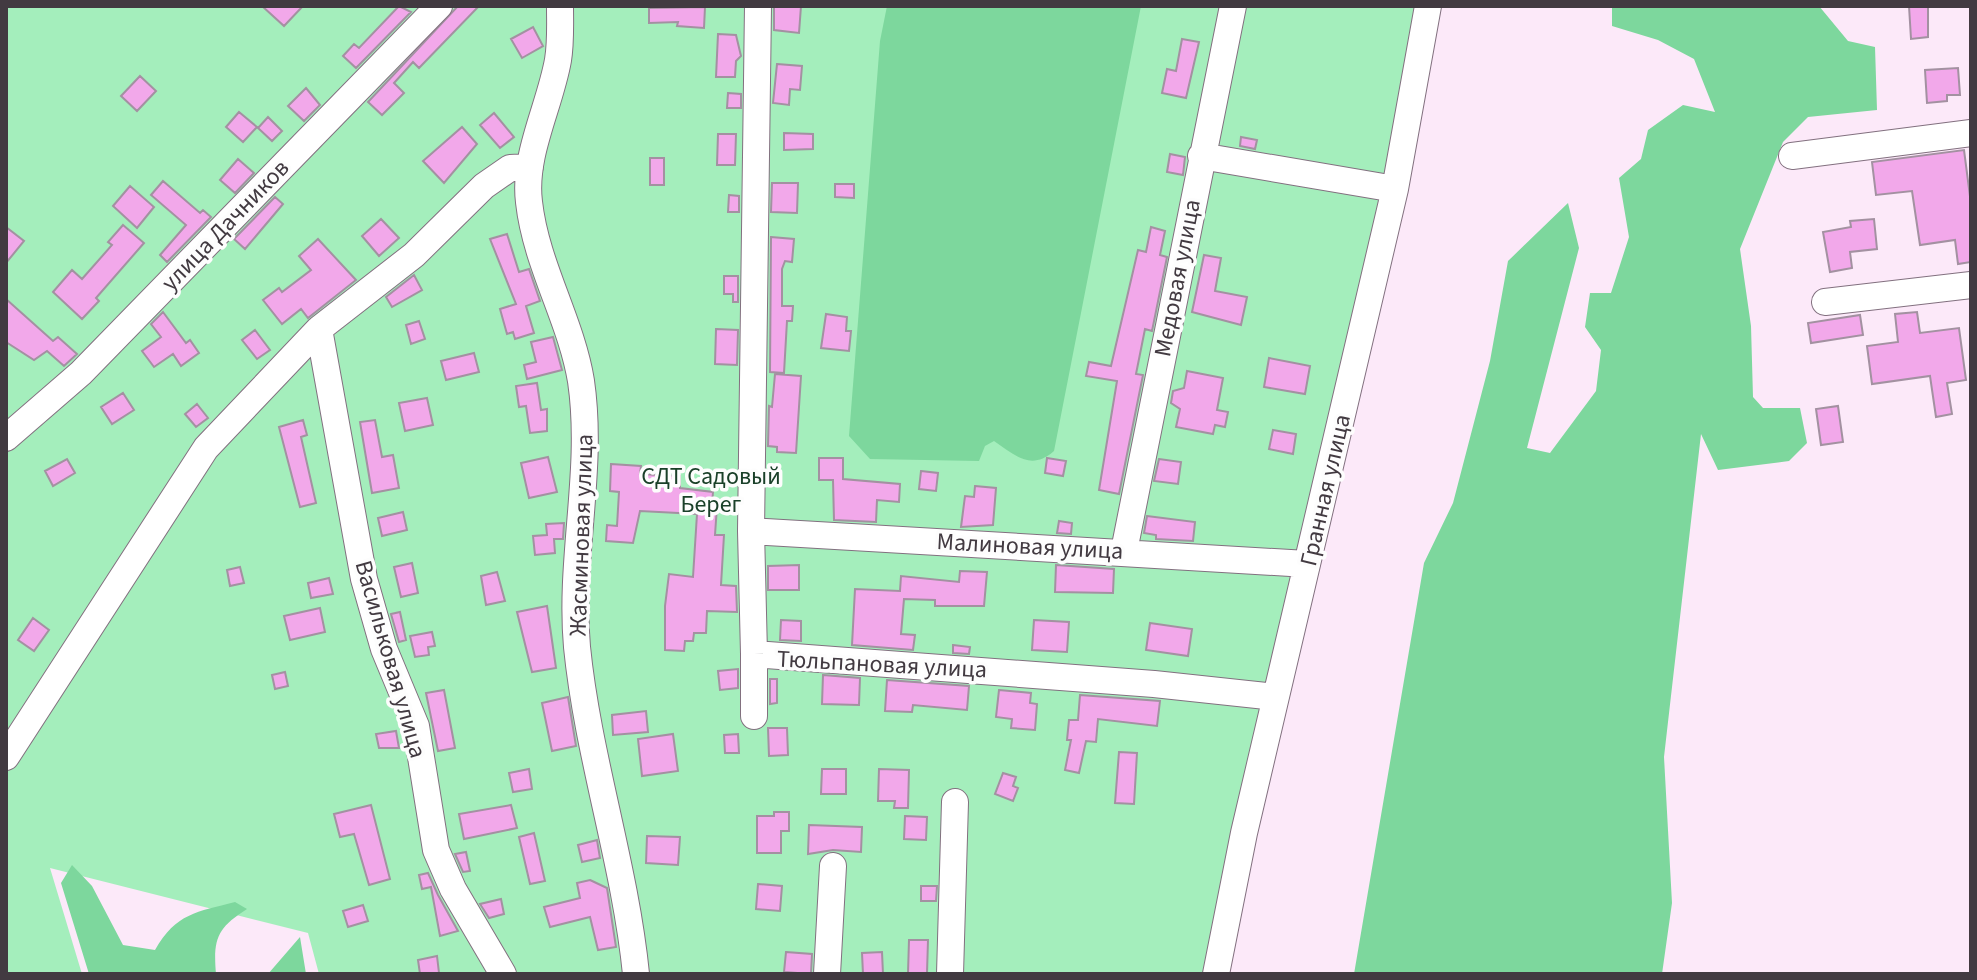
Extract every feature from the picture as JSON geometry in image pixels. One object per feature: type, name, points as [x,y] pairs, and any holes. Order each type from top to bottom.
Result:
[{"type":"street","name":"улица Дачников","points":[[6,438],[81,373],[439,6]]},
{"type":"street","name":"Жасминовая улица","points":[[560,6],[558,61],[530,167],[528,200],[543,269],[574,350],[580,380],[587,443],[579,527],[577,644],[584,696],[631,928],[636,974]]},
{"type":"street","name":"Тюльпановая улица","points":[[758,6],[751,531],[754,655],[1122,681],[1275,697]]},
{"type":"street","name":"Медовая улица","points":[[1124,551],[1233,6]]},
{"type":"street","name":"Гранная улица","points":[[1216,974],[1275,697],[1395,189],[1428,6]]},
{"type":"street","points":[[1792,156],[1971,133]]},
{"type":"street","points":[[1201,156],[1395,189]]},
{"type":"street","points":[[6,757],[206,448],[319,329],[414,255],[495,175],[510,168],[530,167]]},
{"type":"street","points":[[1825,302],[1971,285]]},
{"type":"street","name":"Васильковая улица","points":[[319,329],[364,579],[384,649],[416,726],[436,850],[453,889],[503,974]]},
{"type":"street","name":"Малиновая улица","points":[[751,531],[1307,564]]},
{"type":"street","points":[[754,655],[754,716]]},
{"type":"street","points":[[950,974],[955,802]]},
{"type":"street","points":[[827,974],[833,866]]},
{"type":"green space","name":"СДТ Садовый Берег","points":[[6,6],[1415,6],[1381,194],[1210,974],[319,974],[308,933],[50,868],[82,974],[6,974]]},
{"type":"shaded area","points":[[887,6],[1141,6],[1054,451],[1038,460],[1024,459],[994,441],[985,446],[979,461],[870,459],[849,436],[880,41]]},
{"type":"shaded area","points":[[1612,6],[1819,6],[1848,41],[1875,47],[1877,110],[1808,117],[1783,142],[1740,249],[1751,326],[1753,397],[1763,408],[1800,408],[1807,443],[1789,461],[1718,470],[1701,434],[1664,757],[1672,903],[1662,974],[1354,974],[1424,563],[1453,503],[1490,361],[1508,261],[1568,203],[1579,248],[1527,448],[1550,453],[1596,391],[1601,350],[1585,327],[1590,293],[1611,293],[1629,237],[1619,178],[1641,159],[1648,130],[1683,105],[1715,112],[1694,59],[1658,40],[1612,26]]},
{"type":"shaded area","points":[[72,865],[92,886],[123,945],[155,950],[171,928],[189,916],[235,902],[247,909],[229,922],[219,936],[215,952],[216,974],[89,974],[61,883]]},
{"type":"shaded area","points":[[300,937],[306,974],[268,974]]},
{"type":"building","points":[[262,6],[303,6],[284,26]]},
{"type":"building","points":[[399,6],[411,12],[356,68],[343,56],[354,44],[359,48]]},
{"type":"building","points":[[458,6],[479,6],[419,68],[413,62],[394,83],[404,93],[382,115],[368,102]]},
{"type":"building","points":[[774,6],[801,6],[799,33],[774,30]]},
{"type":"building","points":[[1909,6],[1928,6],[1928,37],[1911,39]]},
{"type":"building","points":[[705,7],[704,28],[677,26],[678,22],[649,23],[649,8]]},
{"type":"building","points":[[533,27],[543,46],[522,58],[511,39]]},
{"type":"building","points":[[718,34],[736,35],[741,56],[736,61],[735,77],[716,77]]},
{"type":"building","points":[[1182,39],[1199,42],[1186,98],[1162,93],[1167,69],[1176,71]]},
{"type":"building","points":[[777,64],[802,66],[800,90],[790,89],[789,105],[773,103]]},
{"type":"building","points":[[1958,68],[1960,95],[1947,95],[1947,101],[1927,103],[1925,70]]},
{"type":"building","points":[[140,76],[156,91],[137,111],[121,96]]},
{"type":"building","points":[[306,88],[320,105],[304,121],[288,106]]},
{"type":"building","points":[[728,93],[741,94],[741,108],[727,108]]},
{"type":"building","points":[[239,112],[257,127],[243,142],[226,127]]},
{"type":"building","points":[[494,113],[514,137],[500,148],[480,125]]},
{"type":"building","points":[[268,117],[282,131],[272,141],[258,128]]},
{"type":"building","points":[[462,127],[477,144],[444,183],[423,161]]},
{"type":"building","points":[[784,133],[813,134],[813,149],[784,150]]},
{"type":"building","points":[[718,134],[736,134],[735,165],[717,165]]},
{"type":"building","points":[[1241,137],[1257,140],[1255,149],[1240,146]]},
{"type":"building","points":[[1964,150],[1971,204],[1971,262],[1958,264],[1955,240],[1920,245],[1912,191],[1876,195],[1872,162]]},
{"type":"building","points":[[1170,154],[1185,157],[1183,175],[1167,172]]},
{"type":"building","points":[[650,158],[664,158],[664,185],[650,185]]},
{"type":"building","points":[[238,159],[254,173],[235,193],[220,180]]},
{"type":"building","points":[[163,181],[200,213],[203,210],[211,217],[167,262],[160,255],[186,225],[151,195]]},
{"type":"building","points":[[772,183],[798,183],[797,213],[771,212]]},
{"type":"building","points":[[835,184],[854,184],[854,198],[835,197]]},
{"type":"building","points":[[130,186],[154,207],[137,228],[113,206]]},
{"type":"building","points":[[729,195],[739,196],[739,212],[728,212]]},
{"type":"building","points":[[275,197],[283,204],[245,249],[234,239]]},
{"type":"building","points":[[381,219],[399,238],[379,256],[362,236]]},
{"type":"building","points":[[1874,219],[1877,249],[1850,252],[1852,268],[1830,272],[1823,232],[1851,227],[1850,221]]},
{"type":"building","points":[[123,225],[144,243],[96,298],[99,301],[82,319],[53,292],[72,270],[82,279],[112,245],[108,242]]},
{"type":"building","points":[[6,227],[24,241],[6,263]]},
{"type":"building","points":[[1151,227],[1165,231],[1160,255],[1167,257],[1152,331],[1145,329],[1136,374],[1143,375],[1119,494],[1099,490],[1117,381],[1086,376],[1089,362],[1111,366],[1138,250],[1146,252]]},
{"type":"building","points":[[507,234],[519,272],[529,269],[540,301],[526,306],[534,333],[515,339],[513,332],[507,334],[500,309],[516,304],[490,239]]},
{"type":"building","points":[[771,237],[794,239],[792,262],[785,261],[782,269],[782,306],[793,306],[792,321],[787,321],[784,373],[770,372]]},
{"type":"building","points":[[318,239],[356,280],[308,318],[301,309],[282,324],[263,300],[279,288],[282,292],[311,270],[299,256]]},
{"type":"building","points":[[1204,255],[1221,258],[1215,291],[1247,297],[1241,325],[1192,312]]},
{"type":"building","points":[[414,275],[422,290],[392,307],[386,297]]},
{"type":"building","points":[[724,276],[738,276],[738,302],[733,302],[733,294],[724,294]]},
{"type":"building","points":[[6,299],[53,341],[58,337],[77,354],[64,366],[47,351],[34,360],[6,342]]},
{"type":"building","points":[[163,312],[186,343],[190,340],[199,353],[181,366],[173,354],[154,367],[142,351],[161,337],[151,324]]},
{"type":"building","points":[[1917,312],[1920,333],[1959,328],[1966,380],[1947,383],[1952,414],[1936,417],[1930,376],[1872,384],[1867,346],[1898,342],[1895,314]]},
{"type":"building","points":[[826,314],[847,317],[846,331],[851,331],[849,351],[821,348]]},
{"type":"building","points":[[1860,315],[1863,335],[1811,343],[1808,323]]},
{"type":"building","points":[[419,321],[425,339],[411,344],[406,325]]},
{"type":"building","points":[[716,329],[738,330],[737,365],[715,364]]},
{"type":"building","points":[[255,330],[270,350],[257,359],[242,340]]},
{"type":"building","points":[[553,337],[562,370],[527,379],[524,365],[536,362],[531,342]]},
{"type":"building","points":[[474,353],[479,372],[446,380],[441,361]]},
{"type":"building","points":[[1269,358],[1310,366],[1305,394],[1264,387]]},
{"type":"building","points":[[1187,371],[1223,378],[1217,410],[1228,412],[1225,427],[1215,425],[1213,434],[1176,427],[1180,409],[1171,403],[1173,391],[1184,388]]},
{"type":"building","points":[[775,374],[801,376],[796,453],[777,452],[777,447],[768,446],[769,406],[772,407]]},
{"type":"building","points":[[537,383],[541,410],[547,409],[547,431],[530,433],[526,406],[519,407],[516,386]]},
{"type":"building","points":[[123,393],[134,410],[112,424],[101,407]]},
{"type":"building","points":[[427,398],[433,425],[405,431],[399,403]]},
{"type":"building","points":[[197,404],[208,418],[196,427],[185,414]]},
{"type":"building","points":[[1838,406],[1843,442],[1821,445],[1816,409]]},
{"type":"building","points":[[303,420],[307,435],[301,437],[316,503],[300,507],[279,427]]},
{"type":"building","points":[[375,420],[382,457],[393,455],[399,488],[372,493],[360,422]]},
{"type":"building","points":[[1273,430],[1296,434],[1293,454],[1269,449]]},
{"type":"building","points":[[548,457],[557,492],[529,498],[521,463]]},
{"type":"building","points":[[819,458],[843,458],[843,479],[900,484],[899,502],[877,500],[876,522],[834,520],[833,480],[819,480]]},
{"type":"building","points":[[1047,458],[1066,461],[1063,476],[1045,473]]},
{"type":"building","points":[[67,459],[75,473],[53,486],[45,471]]},
{"type":"building","points":[[1159,459],[1181,462],[1178,484],[1154,481]]},
{"type":"building","points":[[611,464],[641,466],[640,474],[680,476],[680,488],[713,492],[712,505],[717,506],[715,535],[724,535],[721,585],[736,586],[737,612],[707,611],[706,633],[694,633],[693,641],[685,641],[684,651],[665,650],[665,606],[669,574],[693,577],[697,514],[640,511],[633,543],[606,541],[607,525],[617,526],[619,492],[610,491]]},
{"type":"building","points":[[921,471],[938,473],[936,491],[919,489]]},
{"type":"building","points":[[975,486],[996,488],[993,525],[961,527],[965,496],[974,497]]},
{"type":"building","points":[[403,512],[407,530],[382,536],[378,518]]},
{"type":"building","points":[[1147,516],[1195,522],[1193,541],[1156,539],[1156,535],[1144,533]]},
{"type":"building","points":[[1059,521],[1072,523],[1071,534],[1057,533]]},
{"type":"building","points":[[564,523],[563,539],[554,539],[555,553],[535,555],[533,536],[547,535],[546,524]]},
{"type":"building","points":[[412,563],[418,593],[401,597],[394,567]]},
{"type":"building","points":[[799,565],[799,590],[768,590],[768,566]]},
{"type":"building","points":[[1056,565],[1114,569],[1113,593],[1055,592]]},
{"type":"building","points":[[240,567],[244,583],[230,586],[227,570]]},
{"type":"building","points":[[960,571],[987,572],[984,606],[935,606],[935,600],[904,599],[901,634],[915,635],[913,650],[852,645],[855,589],[900,591],[901,576],[959,582]]},
{"type":"building","points":[[497,572],[505,601],[486,605],[481,576]]},
{"type":"building","points":[[329,578],[333,594],[311,598],[308,583]]},
{"type":"building","points":[[547,606],[556,668],[532,672],[517,612]]},
{"type":"building","points":[[320,608],[325,632],[290,640],[284,616]]},
{"type":"building","points":[[400,612],[406,640],[399,642],[391,614]]},
{"type":"building","points":[[33,618],[49,630],[34,651],[18,640]]},
{"type":"building","points":[[781,620],[801,621],[801,641],[780,640]]},
{"type":"building","points":[[1034,620],[1069,622],[1067,652],[1032,650]]},
{"type":"building","points":[[1150,623],[1192,629],[1188,656],[1146,650]]},
{"type":"building","points":[[432,632],[435,646],[428,647],[429,655],[415,657],[410,636]]},
{"type":"building","points":[[953,645],[970,647],[969,654],[953,653]]},
{"type":"building","points":[[738,669],[738,688],[720,690],[718,671]]},
{"type":"building","points":[[285,672],[288,686],[275,689],[272,675]]},
{"type":"building","points":[[823,675],[860,678],[859,705],[822,704]]},
{"type":"building","points":[[770,679],[777,679],[777,703],[770,704]]},
{"type":"building","points":[[887,680],[969,686],[967,710],[913,705],[912,712],[885,711]]},
{"type":"building","points":[[444,690],[455,748],[438,751],[426,693]]},
{"type":"building","points":[[999,690],[1031,693],[1030,703],[1037,704],[1035,730],[1011,728],[1012,719],[996,717]]},
{"type":"building","points":[[1080,695],[1160,701],[1157,726],[1098,719],[1096,742],[1086,741],[1079,773],[1065,770],[1071,740],[1067,740],[1069,720],[1078,720]]},
{"type":"building","points":[[568,697],[576,746],[552,751],[542,703]]},
{"type":"building","points":[[646,711],[648,732],[613,735],[612,715]]},
{"type":"building","points":[[768,728],[787,728],[788,755],[769,756]]},
{"type":"building","points":[[396,731],[399,748],[379,748],[376,734]]},
{"type":"building","points":[[673,734],[678,771],[642,776],[638,739]]},
{"type":"building","points":[[738,734],[739,753],[725,753],[724,735]]},
{"type":"building","points":[[1119,752],[1137,753],[1134,804],[1115,803]]},
{"type":"building","points":[[529,769],[532,789],[513,792],[509,773]]},
{"type":"building","points":[[822,769],[846,769],[846,794],[821,794]]},
{"type":"building","points":[[879,769],[909,770],[908,808],[894,808],[895,801],[878,801]]},
{"type":"building","points":[[1003,773],[1016,777],[1013,786],[1018,788],[1013,801],[995,794]]},
{"type":"building","points":[[371,805],[390,879],[369,885],[354,834],[340,837],[334,814]]},
{"type":"building","points":[[511,805],[517,828],[464,839],[459,814]]},
{"type":"building","points":[[774,812],[789,812],[789,831],[781,831],[781,853],[757,853],[757,816],[774,816]]},
{"type":"building","points":[[905,816],[927,817],[926,840],[904,839]]},
{"type":"building","points":[[809,825],[862,827],[861,852],[833,850],[808,854]]},
{"type":"building","points":[[534,833],[545,881],[530,884],[519,837]]},
{"type":"building","points":[[647,836],[680,837],[678,865],[646,863]]},
{"type":"building","points":[[597,840],[600,858],[582,862],[578,845]]},
{"type":"building","points":[[466,852],[470,871],[463,872],[455,854]]},
{"type":"building","points":[[428,873],[458,931],[440,936],[431,887],[422,889],[419,875]]},
{"type":"building","points":[[590,880],[607,888],[616,947],[598,950],[590,917],[550,927],[544,907],[580,898],[577,883]]},
{"type":"building","points":[[758,884],[782,886],[780,911],[756,909]]},
{"type":"building","points":[[921,886],[937,886],[936,901],[921,901]]},
{"type":"building","points":[[501,899],[504,914],[489,918],[480,904]]},
{"type":"building","points":[[363,905],[368,921],[348,927],[343,911]]},
{"type":"building","points":[[909,940],[928,940],[927,973],[908,973]]},
{"type":"building","points":[[786,952],[812,954],[811,974],[784,972]]},
{"type":"building","points":[[882,952],[883,974],[863,974],[862,953]]},
{"type":"building","points":[[437,956],[439,973],[420,974],[418,960]]}]
